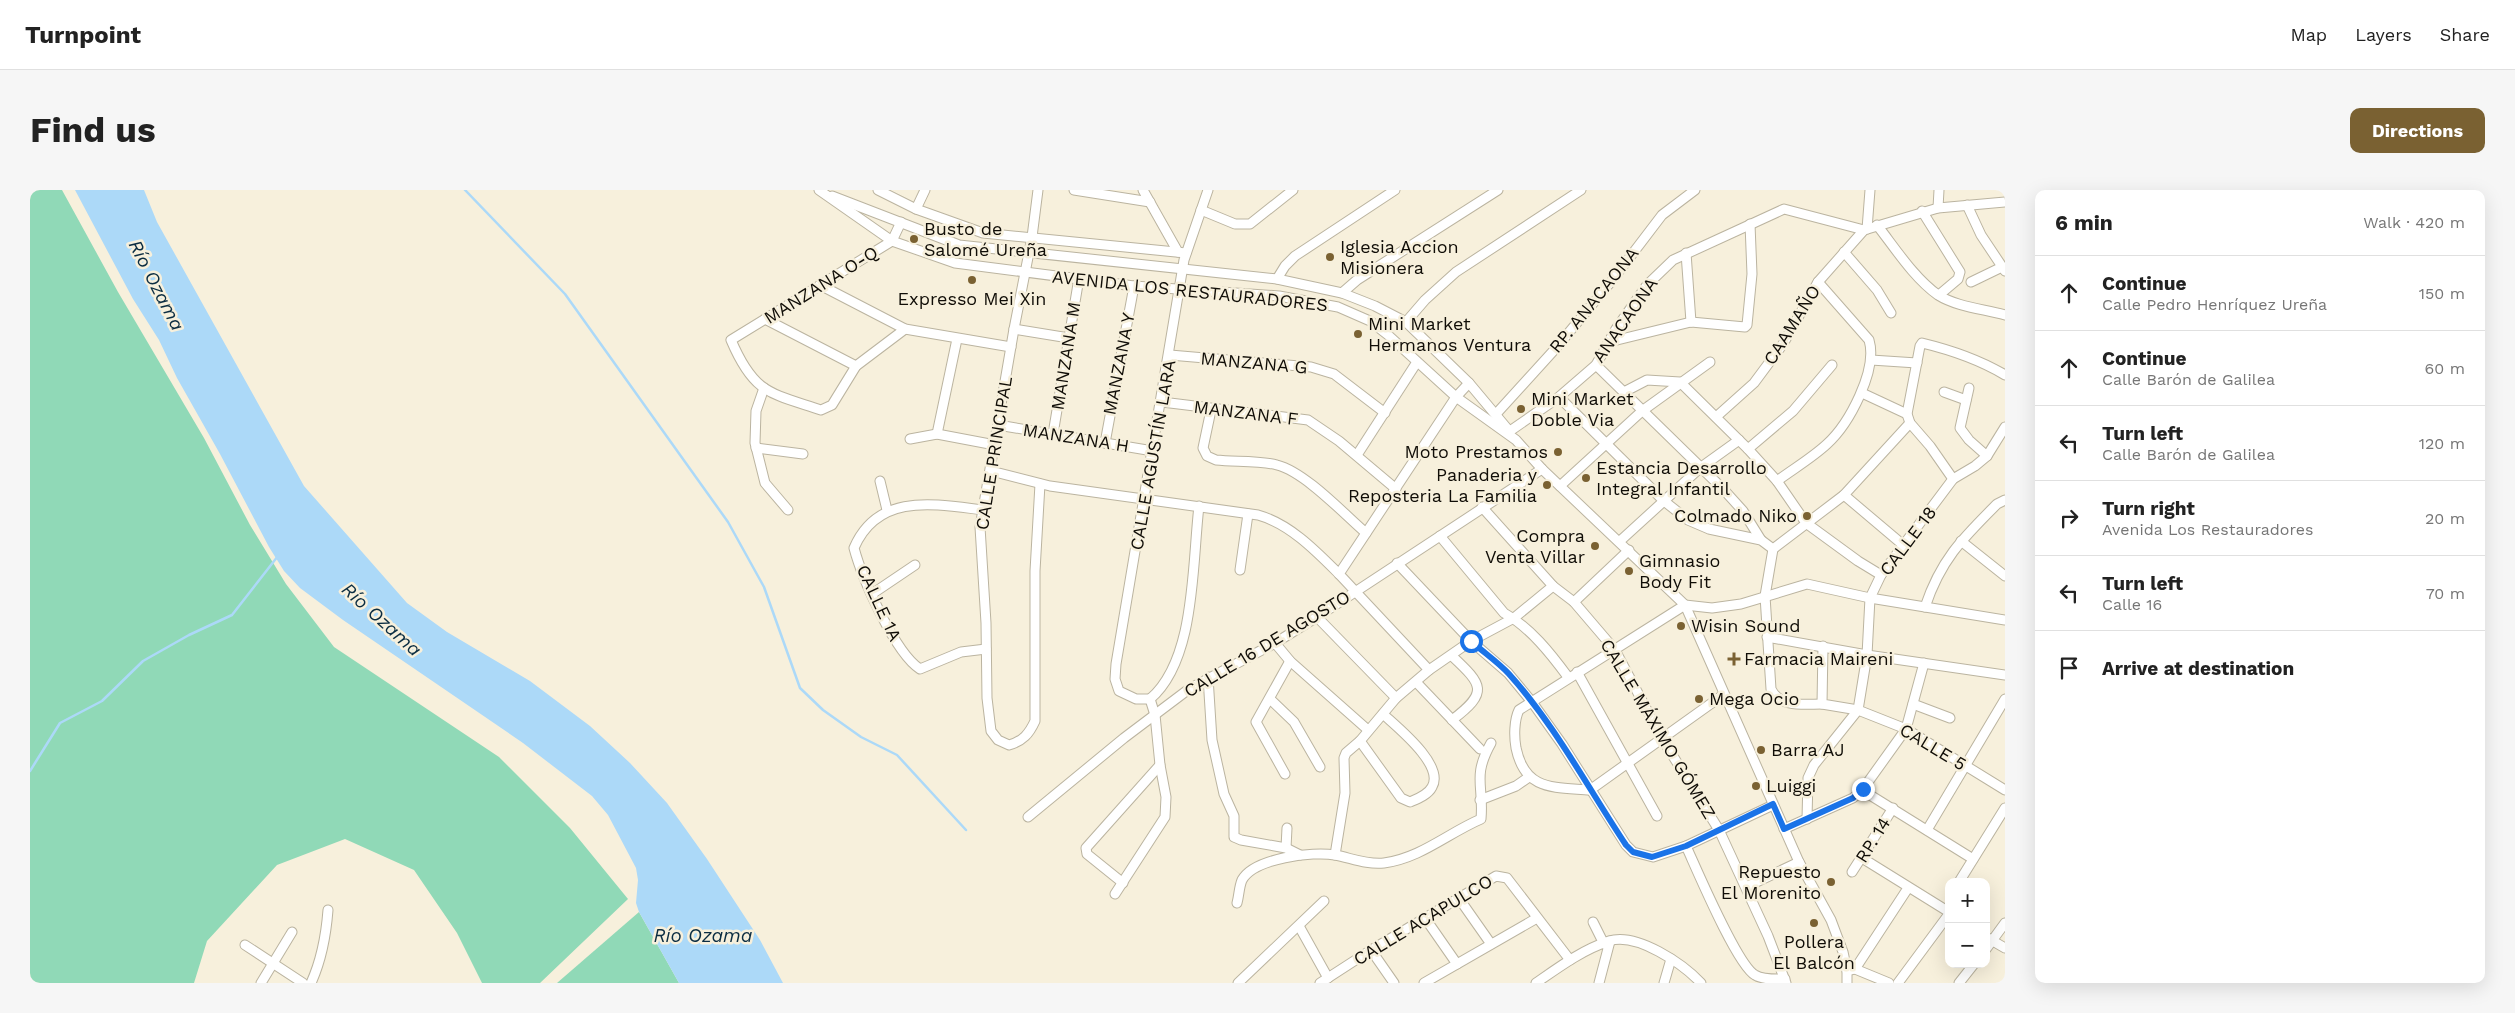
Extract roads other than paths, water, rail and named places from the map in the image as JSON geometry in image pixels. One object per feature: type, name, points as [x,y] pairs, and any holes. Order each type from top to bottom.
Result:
[{"type":"street","points":[[878,190],[916,209],[976,231],[1182,252]]},
{"type":"street","points":[[916,209],[925,190]]},
{"type":"street","name":"CALLE PRINCIPAL","points":[[1038,190],[1030,253],[1010,348],[991,471],[980,527],[987,698],[991,731],[998,740],[1009,745],[1021,742],[1030,733],[1035,721],[1036,571],[1040,484]]},
{"type":"street","points":[[1074,190],[1150,202]]},
{"type":"street","points":[[1143,190],[1182,252]]},
{"type":"street","name":"CALLE AGUSTÍN LARA","points":[[1150,699],[1136,699],[1119,691],[1115,679],[1170,355],[1183,270],[1182,252],[1208,190]]},
{"type":"street","points":[[1201,210],[1235,224],[1250,224],[1293,190]]},
{"type":"street","points":[[1277,279],[1285,266],[1295,256],[1395,190]]},
{"type":"street","points":[[1342,293],[1357,280],[1498,190]]},
{"type":"street","points":[[1406,322],[1425,300],[1456,272],[1581,190]]},
{"type":"street","name":"RP. ANACAONA","points":[[1496,414],[1562,341],[1614,278],[1662,215],[1695,190]]},
{"type":"street","points":[[1870,190],[1865,230],[1922,211],[2005,202]]},
{"type":"street","points":[[1938,208],[1939,190]]},
{"type":"street","points":[[821,191],[959,245],[1277,279],[1342,293],[1375,306],[1406,322],[1469,383],[1516,440]]},
{"type":"street","name":"AVENIDA LOS RESTAURADORES","points":[[821,191],[892,241],[955,263],[1134,286],[1279,296],[1338,307],[1370,321],[1456,397],[1516,440],[1542,469],[1620,541],[1685,605],[1723,695],[1799,862],[1831,920],[1851,970],[1847,983]]},
{"type":"street","points":[[1967,205],[1981,235],[2004,269],[1972,282]]},
{"type":"street","name":"ANACAONA","points":[[1510,431],[1559,397],[1596,365],[1647,285],[1668,263],[1784,209],[1865,230]]},
{"type":"street","points":[[1922,211],[1960,272],[1958,279],[1939,295]]},
{"type":"street","name":"MANZANA O-Q","points":[[764,388],[753,380],[738,358],[731,340],[892,241],[901,222]]},
{"type":"street","points":[[1609,342],[1691,322],[1745,327],[1748,322],[1752,274],[1750,224]]},
{"type":"street","points":[[1877,225],[1912,270],[1939,295],[1957,303],[2005,315]]},
{"type":"street","name":"CAAMAÑO","points":[[1716,417],[1754,383],[1782,344],[1818,282],[1865,230]]},
{"type":"street","points":[[1844,252],[1877,290],[1891,313]]},
{"type":"street","points":[[1686,254],[1691,322]]},
{"type":"street","name":"MANZANA M","points":[[1053,434],[1079,278]]},
{"type":"street","points":[[1777,481],[1831,441],[1862,393],[1871,360],[1869,340],[1818,282]]},
{"type":"street","points":[[820,285],[905,329],[1010,348]]},
{"type":"street","name":"MANZANA Y","points":[[1105,443],[1134,286]]},
{"type":"street","points":[[765,319],[856,366]]},
{"type":"street","points":[[788,510],[765,483],[756,448],[756,411],[764,388],[769,393],[821,410],[832,405],[856,366],[905,329]]},
{"type":"street","points":[[1014,329],[1069,338]]},
{"type":"street","points":[[937,434],[956,339]]},
{"type":"street","points":[[1596,365],[1743,511],[1761,540],[1773,549],[1844,494],[1908,418],[1922,343],[1966,356],[2005,375]]},
{"type":"street","name":"MANZANA G","points":[[1170,355],[1311,367],[1334,374],[1385,413]]},
{"type":"street","points":[[1871,360],[1917,363]]},
{"type":"street","points":[[1357,455],[1417,362]]},
{"type":"street","points":[[1560,486],[1642,411],[1710,362]]},
{"type":"street","points":[[1748,449],[1793,411],[1832,365]]},
{"type":"street","points":[[1624,392],[1647,380],[1680,382],[1740,440],[1777,481],[1806,523],[1850,556],[1881,575]]},
{"type":"street","points":[[1338,574],[1456,397],[1469,383]]},
{"type":"street","points":[[1969,388],[1960,428],[1964,435],[1987,456]]},
{"type":"street","points":[[1944,392],[1966,400]]},
{"type":"street","points":[[1862,393],[1908,418],[1953,479]]},
{"type":"street","points":[[1559,397],[1664,501],[1697,525],[1761,540]]},
{"type":"street","name":"MANZANA F","points":[[1162,402],[1211,410],[1248,411],[1308,420],[1357,455],[1396,489]]},
{"type":"street","points":[[1211,410],[1203,448],[1207,456],[1216,460],[1276,464],[1286,468],[1304,479],[1366,532]]},
{"type":"street","name":"MANZANA H","points":[[998,425],[1153,451]]},
{"type":"street","name":"CALLE 18","points":[[1858,710],[1870,598],[1881,575],[1902,544],[1929,514],[1953,479],[1975,466],[1987,456],[2005,427]]},
{"type":"street","points":[[910,439],[937,434],[995,445]]},
{"type":"street","points":[[1620,541],[1700,468],[1740,440]]},
{"type":"street","points":[[756,448],[803,454]]},
{"type":"street","name":"CALLE 16 DE AGOSTO","points":[[1028,818],[1156,714],[1208,677],[1275,643],[1317,617],[1542,469]]},
{"type":"street","points":[[991,471],[1040,484],[1199,506],[1272,519],[1286,527],[1338,574],[1429,670]]},
{"type":"street","points":[[880,480],[887,510],[930,504],[983,510]]},
{"type":"street","points":[[1844,494],[1902,544]]},
{"type":"street","points":[[1925,607],[1938,573],[1951,552],[1997,504],[2005,500]]},
{"type":"street","points":[[1115,894],[1165,817],[1166,797],[1160,765],[1156,714],[1150,699],[1160,690],[1169,677],[1182,645],[1199,506]]},
{"type":"street","name":"CALLE MÁXIMO GÓMEZ","points":[[1482,507],[1553,586],[1574,602],[1614,650],[1663,740],[1719,830],[1746,887],[1786,981]]},
{"type":"street","name":"CALLE 1A","points":[[887,510],[861,532],[854,548],[872,594],[904,655],[920,669],[961,652],[986,649]]},
{"type":"street","points":[[1240,570],[1248,514]]},
{"type":"street","points":[[1440,536],[1504,613],[1514,618],[1552,655],[1568,677]]},
{"type":"street","points":[[1961,540],[2005,576]]},
{"type":"street","name":"CALLE 5","points":[[1773,549],[1765,596],[1771,689],[1774,694],[1783,702],[1822,704],[1858,710],[1906,729],[2005,790]]},
{"type":"street","points":[[1574,602],[1629,550]]},
{"type":"street","points":[[1398,563],[1471,641],[1508,673],[1532,702],[1626,845],[1633,852],[1652,857],[1686,846],[1773,804]]},
{"type":"street","points":[[872,594],[915,565]]},
{"type":"street","points":[[1723,695],[1663,740],[1590,790],[1551,787],[1538,783],[1522,769],[1515,742],[1516,715],[1519,710],[1568,677],[1685,605],[1712,608],[1741,604],[1806,584],[1870,598],[2005,620]]},
{"type":"street","points":[[1335,855],[1345,793],[1344,758],[1346,753],[1360,740],[1396,698],[1429,670],[1452,656],[1471,641],[1514,618],[1553,586]]},
{"type":"street","points":[[1317,617],[1396,698]]},
{"type":"street","points":[[1767,637],[1863,654],[2005,675]]},
{"type":"street","points":[[1275,643],[1290,661],[1368,730]]},
{"type":"street","points":[[1822,704],[1823,646]]},
{"type":"street","points":[[1452,656],[1473,676],[1479,686],[1478,695],[1452,720]]},
{"type":"street","points":[[1285,774],[1257,724],[1257,719],[1290,661]]},
{"type":"street","points":[[1784,829],[1858,794],[1906,729],[1924,663]]},
{"type":"street","points":[[1577,672],[1626,764],[1657,816]]},
{"type":"street","points":[[1208,677],[1212,740],[1224,794],[1234,816],[1234,837],[1286,848],[1300,855]]},
{"type":"street","points":[[1416,682],[1480,749]]},
{"type":"street","points":[[1270,699],[1294,722],[1320,767]]},
{"type":"street","points":[[1927,830],[2005,699]]},
{"type":"street","points":[[1913,704],[1950,718]]},
{"type":"street","points":[[1807,819],[1808,778],[1814,765],[1858,710]]},
{"type":"street","points":[[1360,740],[1401,798],[1410,802],[1422,796],[1432,787],[1435,776],[1429,762],[1419,748],[1383,714]]},
{"type":"street","points":[[1237,903],[1242,881],[1252,871],[1267,863],[1300,855],[1335,855],[1353,860],[1383,863],[1435,846],[1456,830],[1481,819],[1480,767],[1491,743]]},
{"type":"street","points":[[1123,883],[1086,854],[1086,848],[1160,765]]},
{"type":"street","points":[[1480,800],[1522,784],[1530,777]]},
{"type":"street","points":[[1858,794],[1870,795],[1973,859]]},
{"type":"street","name":"RP. 14","points":[[1852,872],[1892,808]]},
{"type":"street","points":[[1961,878],[2005,808]]},
{"type":"street","points":[[1286,848],[1287,828]]},
{"type":"street","points":[[1686,846],[1711,902],[1747,969],[1763,978],[1786,981]]},
{"type":"street","points":[[1862,858],[1945,910]]},
{"type":"street","points":[[1746,887],[1799,862]]},
{"type":"street","name":"CALLE ACAPULCO","points":[[1322,982],[1458,897],[1501,875],[1507,878],[1537,918]]},
{"type":"street","points":[[1889,983],[1851,970],[1908,888]]},
{"type":"street","points":[[1458,897],[1490,944]]},
{"type":"street","points":[[1238,983],[1324,901]]},
{"type":"street","points":[[311,983],[320,963],[326,941],[328,910]]},
{"type":"street","points":[[1900,981],[1945,914]]},
{"type":"street","points":[[1425,918],[1457,964]]},
{"type":"street","points":[[1424,983],[1537,918],[1570,960]]},
{"type":"street","points":[[1593,922],[1607,942],[1599,983]]},
{"type":"street","points":[[1990,938],[2005,923]]},
{"type":"street","points":[[1299,926],[1322,982]]},
{"type":"street","points":[[262,983],[292,932]]},
{"type":"street","points":[[1537,983],[1570,960],[1607,942],[1620,939],[1651,948],[1670,958],[1691,973],[1700,983]]},
{"type":"street","points":[[1990,940],[2005,948]]},
{"type":"street","points":[[245,945],[303,983]]},
{"type":"street","points":[[1371,950],[1394,983]]},
{"type":"street","points":[[1664,983],[1670,958]]},
{"type":"street","points":[[1960,983],[1971,968]]},
{"type":"water","name":"Río Ozama","points":[[75,190],[144,190],[157,222],[304,486],[407,603],[447,632],[530,681],[590,726],[630,763],[667,803],[707,859],[760,940],[783,983],[679,983],[639,912],[636,903],[638,880],[636,868],[608,815],[592,796],[523,743],[343,620],[300,588],[284,571],[269,547],[177,378],[159,340],[133,299]]},
{"type":"waterway","points":[[465,190],[565,294],[728,522],[764,587],[800,688],[823,710],[861,737],[897,755],[966,830]]},
{"type":"waterway","points":[[30,771],[60,723],[102,701],[143,661],[189,635],[232,615],[278,556]]},
{"type":"place","name":"Busto de Salomé Ureña","points":[[914,239]]},
{"type":"place","name":"Iglesia Accion Misionera","points":[[1330,257]]},
{"type":"place","name":"Expresso Mei Xin","points":[[972,280]]},
{"type":"place","name":"Mini Market Hermanos Ventura","points":[[1358,334]]},
{"type":"place","name":"Mini Market Doble Via","points":[[1521,409]]},
{"type":"place","name":"Moto Prestamos","points":[[1558,452]]},
{"type":"place","name":"Estancia Desarrollo Integral Infantil","points":[[1586,478]]},
{"type":"place","name":"Panaderia y Reposteria La Familia","points":[[1547,485]]},
{"type":"place","name":"Colmado Niko","points":[[1807,516]]},
{"type":"place","name":"Compra Venta Villar","points":[[1595,546]]},
{"type":"place","name":"Gimnasio Body Fit","points":[[1629,571]]},
{"type":"place","name":"Wisin Sound","points":[[1681,626]]},
{"type":"place","name":"Farmacia Maireni","points":[[1734,659]]},
{"type":"place","name":"Mega Ocio","points":[[1699,699]]},
{"type":"place","name":"Barra AJ","points":[[1761,750]]},
{"type":"place","name":"Luiggi","points":[[1756,786]]},
{"type":"place","name":"Repuesto El Morenito","points":[[1831,882]]},
{"type":"place","name":"Pollera El Balcón","points":[[1814,923]]}]
